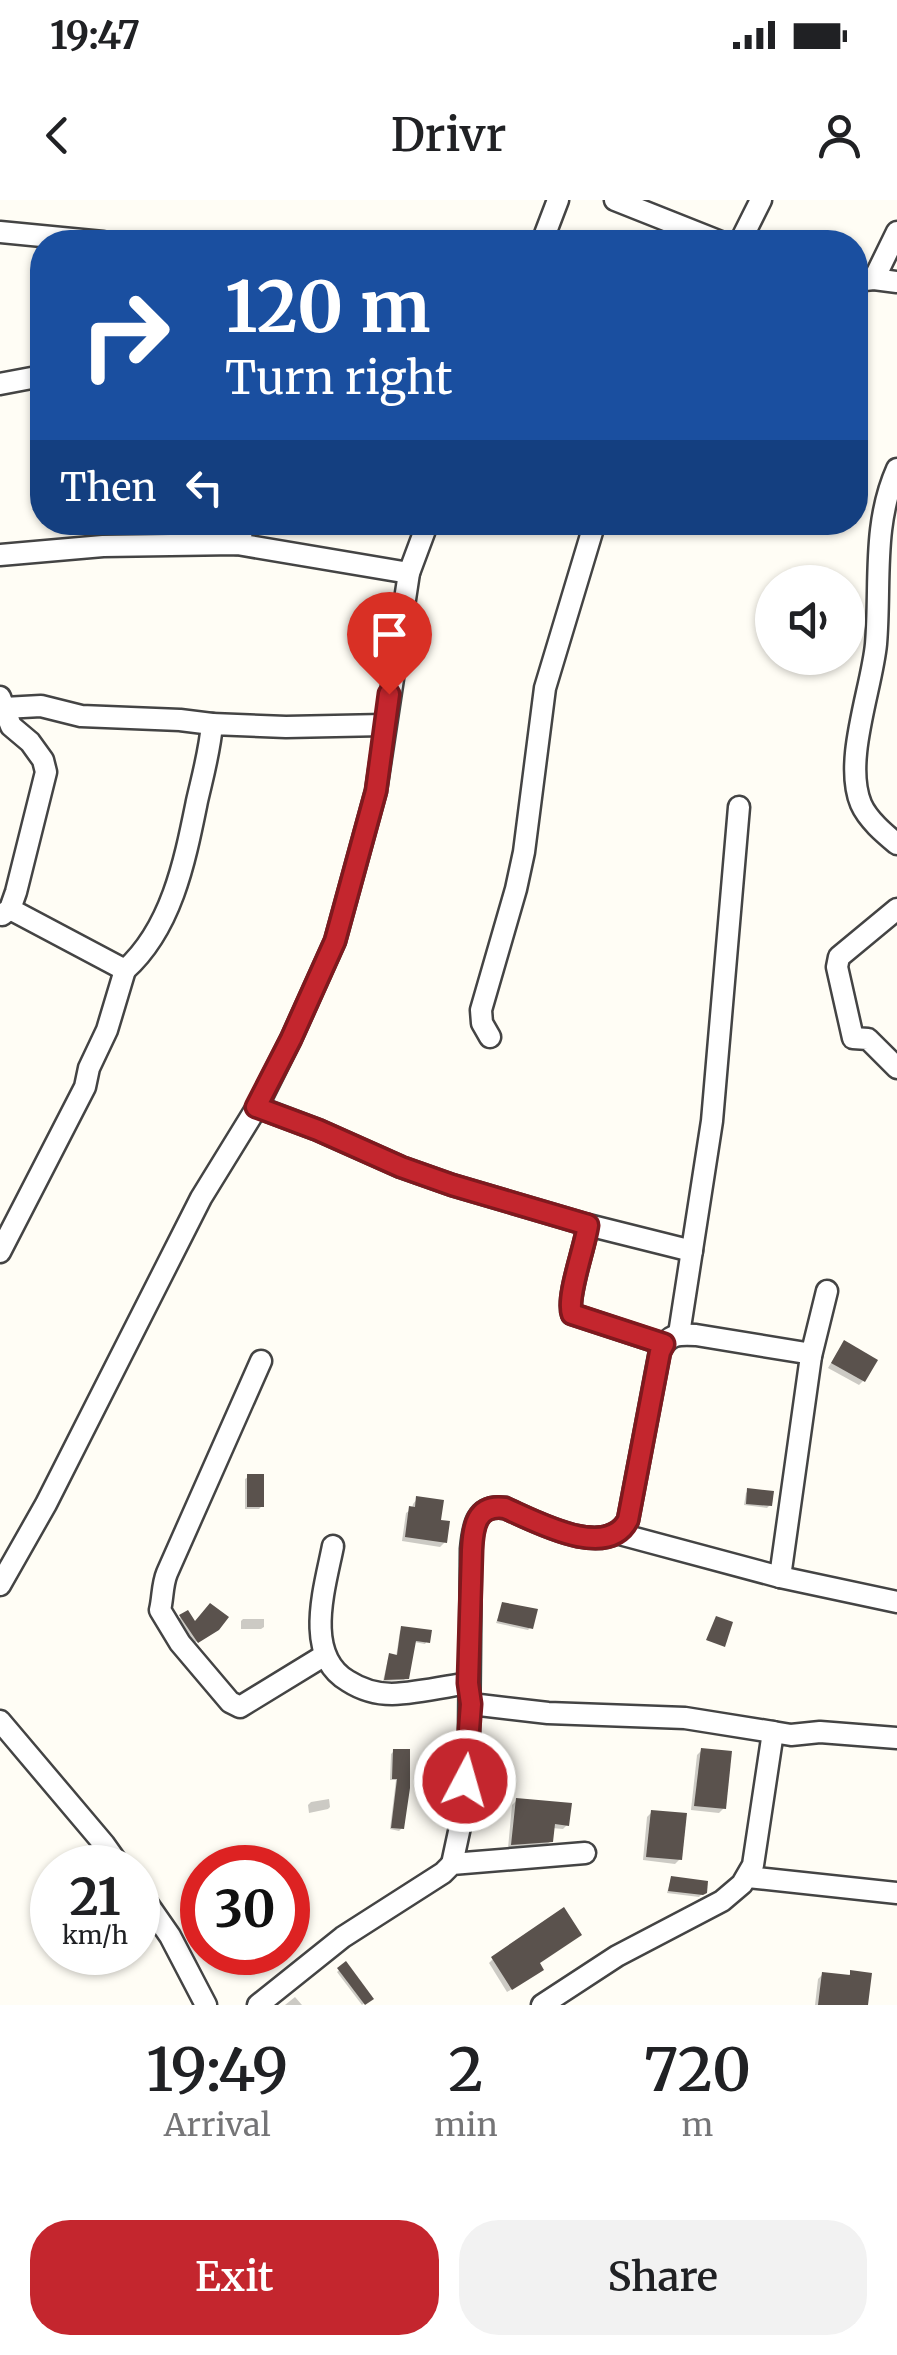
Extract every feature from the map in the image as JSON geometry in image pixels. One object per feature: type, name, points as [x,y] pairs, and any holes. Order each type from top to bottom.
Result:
[{"type":"street","points":[[547,230],[558,200]]},
{"type":"street","points":[[614,200],[690,230]]},
{"type":"street","points":[[746,230],[761,200]]},
{"type":"street","points":[[0,232],[30,235]]},
{"type":"street","points":[[868,274],[897,232]]},
{"type":"street","points":[[868,280],[897,282]]},
{"type":"street","points":[[0,384],[30,378]]},
{"type":"street","points":[[897,469],[880,521],[876,646],[859,727],[856,780],[861,804],[897,844]]},
{"type":"street","points":[[237,544],[241,535]]},
{"type":"street","points":[[0,1585],[46,1504],[159,1276],[256,1107],[335,941],[376,791],[409,573],[423,535]]},
{"type":"street","points":[[490,1037],[480,1010],[524,852],[545,688],[591,535]]},
{"type":"street","points":[[0,555],[104,546],[237,544],[409,573]]},
{"type":"street","points":[[126,970],[5,913],[21,876],[46,772],[43,760],[11,726],[1,705],[41,706],[80,716],[212,724],[384,725]]},
{"type":"street","points":[[0,1252],[78,1104],[126,970],[158,930],[173,894],[207,762],[212,724]]},
{"type":"street","points":[[452,1864],[460,1827],[471,1704],[468,1683],[473,1530],[481,1514],[496,1506],[560,1531],[594,1538],[616,1534],[628,1520],[660,1352],[672,1339],[692,1250],[712,1121],[739,807]]},
{"type":"street","points":[[897,909],[839,957],[837,967],[854,1038],[868,1039],[897,1068]]},
{"type":"street","points":[[256,1107],[452,1185],[588,1225],[692,1250]]},
{"type":"street","points":[[588,1225],[570,1304],[572,1314],[672,1339],[811,1356]]},
{"type":"street","points":[[780,1577],[811,1356],[827,1291]]},
{"type":"street","points":[[261,1362],[166,1573],[160,1610],[193,1658],[230,1702],[240,1708],[325,1655]]},
{"type":"street","points":[[616,1534],[780,1577],[897,1602]]},
{"type":"street","points":[[333,1546],[322,1602],[322,1639],[333,1670],[372,1693],[392,1694],[468,1683]]},
{"type":"street","points":[[471,1704],[568,1714],[685,1718],[792,1734],[820,1732],[897,1738]]},
{"type":"street","points":[[0,1720],[105,1845]]},
{"type":"street","points":[[542,2005],[616,1956],[735,1892],[748,1876],[757,1842],[772,1732]]},
{"type":"street","points":[[258,2005],[370,1918],[452,1864],[585,1854]]},
{"type":"street","points":[[748,1876],[897,1893]]},
{"type":"street","points":[[160,1922],[206,2005]]},
{"type":"building","points":[[844,1340],[878,1360],[865,1382],[831,1363]]},
{"type":"building","points":[[247,1474],[264,1474],[264,1507],[247,1507]]},
{"type":"building","points":[[747,1488],[774,1491],[772,1506],[746,1504]]},
{"type":"building","points":[[416,1496],[444,1500],[441,1520],[450,1521],[447,1543],[405,1537],[409,1506],[415,1507]]},
{"type":"building","points":[[502,1602],[538,1609],[533,1629],[497,1621]]},
{"type":"building","points":[[210,1603],[229,1617],[219,1630],[198,1643],[179,1615],[188,1610],[195,1621]]},
{"type":"building","points":[[716,1616],[733,1622],[725,1647],[706,1640]]},
{"type":"building","points":[[401,1626],[432,1630],[430,1643],[416,1641],[409,1679],[384,1680],[389,1653],[397,1655]]},
{"type":"building","points":[[701,1748],[732,1751],[726,1809],[694,1806]]},
{"type":"building","points":[[393,1749],[410,1749],[404,1829],[391,1828],[397,1779],[392,1779]]},
{"type":"building","points":[[516,1798],[572,1803],[569,1826],[555,1824],[553,1842],[511,1845]]},
{"type":"building","points":[[651,1810],[687,1813],[682,1860],[646,1857]]},
{"type":"building","points":[[671,1876],[708,1881],[707,1893],[668,1891]]},
{"type":"building","points":[[564,1907],[582,1935],[540,1963],[544,1970],[512,1990],[491,1957]]},
{"type":"building","points":[[346,1961],[374,1999],[365,2005],[337,1968]]},
{"type":"building","points":[[850,1970],[872,1973],[868,2005],[818,2005],[822,1972],[850,1975]]},
{"type":"route","points":[[389,694],[376,791],[335,941],[256,1107],[401,1167],[588,1225],[570,1304],[572,1314],[664,1344],[624,1528],[606,1538],[594,1538],[560,1531],[496,1506],[476,1521],[465,1781]]}]
